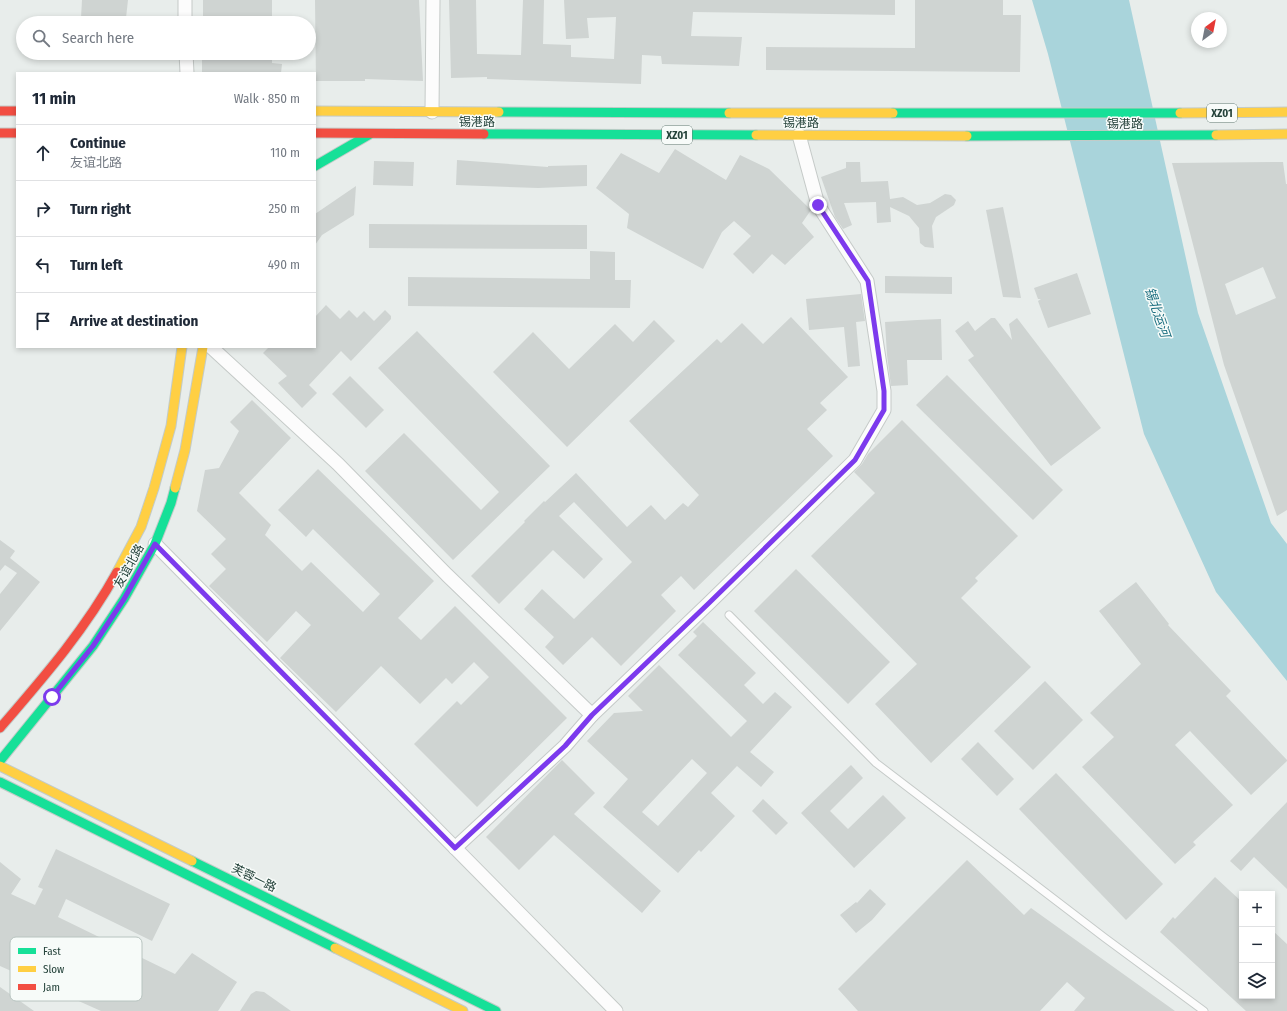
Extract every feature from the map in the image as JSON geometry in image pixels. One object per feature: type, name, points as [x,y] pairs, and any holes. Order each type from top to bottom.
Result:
[{"type":"main road","points":[[0,111],[16,111]]},
{"type":"main road","name":"锡港路","points":[[316,111],[1034,114],[1287,112]]},
{"type":"main road","points":[[0,133],[16,133]]},
{"type":"main road","name":"锡港路","points":[[316,133],[1040,136],[1287,134]]},
{"type":"main road","points":[[316,165],[370,133]]},
{"type":"main road","name":"友谊北路","points":[[0,728],[61,657],[86,622],[114,579],[141,527],[154,488],[171,426],[182,348]]},
{"type":"main road","name":"友谊北路","points":[[0,761],[93,646],[124,599],[155,544],[170,503],[185,450],[203,348]]},
{"type":"main road","name":"芙蓉一路","points":[[0,766],[496,1011]]},
{"type":"main road","points":[[0,782],[463,1011]]},
{"type":"street","points":[[185,0],[185,16]]},
{"type":"street","points":[[432,112],[433,0]]},
{"type":"street","points":[[186,60],[187,72]]},
{"type":"street","points":[[455,848],[565,746],[592,715],[855,460],[884,410],[884,391],[868,281],[818,205],[799,135]]},
{"type":"street","points":[[212,348],[338,464],[447,575],[592,715]]},
{"type":"street","points":[[155,544],[616,1011]]},
{"type":"lane","points":[[729,615],[876,763],[1105,938],[1204,1011]]},
{"type":"water","name":"锡北运河","points":[[1032,0],[1129,0],[1198,313],[1271,523],[1287,544],[1287,681],[1216,592],[1144,434],[1048,54]]},
{"type":"building","points":[[82,0],[128,0],[126,16],[81,16]]},
{"type":"building","points":[[203,0],[272,0],[272,16],[203,16]]},
{"type":"building","points":[[315,0],[419,0],[423,81],[365,79],[365,81],[316,81]]},
{"type":"building","points":[[449,0],[476,0],[477,54],[521,55],[523,0],[544,0],[543,44],[571,45],[571,57],[614,59],[616,17],[587,18],[589,38],[566,39],[564,0],[895,0],[895,15],[693,12],[691,36],[742,37],[739,66],[662,64],[661,56],[642,55],[641,84],[487,79],[487,77],[451,78]]},
{"type":"building","points":[[915,0],[1003,0],[1003,15],[1021,15],[1020,72],[766,70],[766,47],[915,48]]},
{"type":"building","points":[[202,60],[272,60],[272,63],[282,64],[281,72],[202,72]]},
{"type":"building","points":[[675,149],[726,180],[740,155],[769,169],[811,210],[802,223],[814,237],[785,265],[772,254],[753,274],[733,254],[751,236],[734,221],[722,232],[703,269],[627,228],[629,214],[596,188],[621,153],[659,173]]},
{"type":"building","points":[[457,160],[548,167],[587,165],[587,186],[538,188],[456,185]]},
{"type":"building","points":[[374,161],[414,162],[413,186],[373,185]]},
{"type":"building","points":[[846,162],[860,162],[861,182],[888,181],[890,199],[903,197],[917,205],[930,203],[945,194],[951,195],[956,200],[954,205],[936,217],[932,226],[934,248],[925,247],[920,243],[919,228],[909,216],[890,207],[891,222],[877,223],[876,202],[844,203],[852,225],[843,229],[835,217],[821,177],[846,168]]},
{"type":"building","points":[[1283,162],[1287,184],[1287,510],[1277,516],[1224,365],[1172,163]],"holes":[[[1263,267],[1276,298],[1236,315],[1225,284]]]},
{"type":"building","points":[[356,186],[354,215],[322,235],[316,244],[316,213]]},
{"type":"building","points":[[1003,207],[1021,298],[1003,297],[986,210]]},
{"type":"building","points":[[369,224],[587,225],[587,249],[369,248]]},
{"type":"building","points":[[590,251],[615,252],[615,280],[631,280],[630,308],[408,306],[408,277],[590,279]]},
{"type":"building","points":[[1077,273],[1091,314],[1048,328],[1038,301],[1041,299],[1038,299],[1034,288]]},
{"type":"building","points":[[885,276],[952,277],[952,294],[885,293]]},
{"type":"building","points":[[861,294],[865,321],[856,322],[860,366],[848,367],[844,327],[809,330],[806,299]]},
{"type":"building","points":[[326,305],[340,319],[349,310],[357,318],[364,311],[374,321],[385,310],[391,316],[391,319],[351,361],[341,351],[309,385],[317,393],[302,408],[278,383],[287,376],[263,353],[268,348],[316,348],[316,316]]},
{"type":"building","points":[[791,317],[848,377],[820,403],[827,410],[807,429],[833,456],[694,590],[681,576],[661,595],[676,611],[621,666],[592,637],[563,665],[545,647],[554,637],[524,609],[542,589],[574,619],[632,562],[574,502],[559,516],[603,559],[584,579],[553,550],[499,604],[471,576],[544,501],[545,502],[576,473],[627,527],[651,505],[665,520],[683,503],[688,507],[699,495],[629,421],[717,339],[721,343],[742,323],[763,344]]},
{"type":"building","points":[[991,318],[995,318],[1012,340],[1009,324],[1017,318],[1101,428],[1051,466],[968,360],[974,356],[955,331],[968,321],[975,331]]},
{"type":"building","points":[[941,319],[942,360],[907,360],[908,385],[891,386],[885,322]]},
{"type":"building","points":[[654,320],[675,341],[567,447],[493,372],[533,332],[569,369],[615,324],[633,342]]},
{"type":"building","points":[[417,331],[550,466],[453,560],[365,471],[404,433],[481,510],[499,492],[378,368]]},
{"type":"building","points":[[947,375],[1063,490],[1033,520],[916,405]]},
{"type":"building","points":[[350,376],[384,410],[366,428],[332,394]]},
{"type":"building","points":[[252,400],[291,438],[239,493],[271,525],[265,535],[302,571],[311,562],[363,612],[380,594],[313,529],[306,537],[278,510],[318,469],[434,581],[398,618],[421,640],[455,606],[567,718],[477,807],[414,744],[457,701],[461,705],[489,677],[474,662],[452,684],[446,678],[420,704],[381,666],[336,712],[280,658],[311,625],[296,611],[267,642],[209,586],[226,569],[211,554],[226,539],[197,511],[205,470],[219,468],[239,431],[230,422]]},
{"type":"building","points":[[902,420],[1018,536],[975,578],[978,581],[961,598],[1031,667],[931,763],[875,704],[917,664],[811,556],[875,493],[854,472],[862,464],[868,454]]},
{"type":"building","points":[[0,540],[15,551],[10,558],[40,582],[0,631],[0,594],[17,573],[5,565],[0,571]]},
{"type":"building","points":[[796,569],[890,662],[848,704],[754,611]]},
{"type":"building","points":[[1136,582],[1169,624],[1168,625],[1231,691],[1226,696],[1287,760],[1251,795],[1190,731],[1175,745],[1233,805],[1193,842],[1196,845],[1175,864],[1082,767],[1114,737],[1090,713],[1141,664],[1099,611]]},
{"type":"building","points":[[703,622],[756,673],[744,685],[763,704],[775,692],[792,707],[750,752],[774,772],[761,787],[737,766],[711,793],[735,816],[701,852],[699,850],[678,873],[603,807],[628,779],[587,741],[614,713],[643,711],[628,696],[659,665],[731,737],[747,721],[678,655],[697,636],[693,632]],"holes":[[[692,759],[707,773],[658,826],[642,812]]]},
{"type":"building","points":[[1045,681],[1083,720],[1033,770],[994,731]]},
{"type":"building","points":[[978,742],[1014,779],[997,796],[961,759]]},
{"type":"building","points":[[562,760],[595,793],[574,814],[661,891],[642,913],[554,835],[519,870],[486,837]]},
{"type":"building","points":[[851,765],[863,778],[830,811],[848,829],[883,795],[906,818],[854,868],[801,813]]},
{"type":"building","points":[[1056,773],[1163,884],[1126,920],[1019,809]]},
{"type":"building","points":[[763,799],[788,823],[776,835],[752,811]]},
{"type":"building","points":[[1287,802],[1287,889],[1254,857],[1241,871],[1230,861]]},
{"type":"building","points":[[56,849],[170,904],[152,941],[66,899],[58,917],[99,937],[10,937],[10,970],[0,966],[0,862],[21,879],[11,894],[35,905],[43,889],[38,887]]},
{"type":"building","points":[[967,860],[1024,915],[1031,908],[1175,1011],[1074,1011],[1085,998],[1067,982],[1040,1011],[858,1011],[838,989]]},
{"type":"building","points":[[1215,877],[1239,899],[1239,999],[1275,999],[1275,933],[1287,944],[1287,1011],[1246,1011],[1160,932],[1173,917],[1175,919]]},
{"type":"building","points":[[870,889],[886,904],[872,920],[856,933],[840,915],[856,902],[857,903]]},
{"type":"building","points":[[192,953],[237,982],[218,1011],[101,1011],[79,1001],[142,1001],[142,958],[175,974]]},
{"type":"building","points":[[0,987],[10,994],[10,1001],[20,1001],[34,1011],[0,1011]]},
{"type":"building","points":[[256,991],[264,992],[291,1011],[240,1011],[251,994]]},
{"type":"traffic: fast","points":[[499,112],[729,113]]},
{"type":"traffic: fast","points":[[893,113],[1180,113]]},
{"type":"traffic: fast","points":[[316,165],[370,134]]},
{"type":"traffic: fast","points":[[484,134],[756,135]]},
{"type":"traffic: fast","points":[[967,136],[1216,135]]},
{"type":"traffic: fast","points":[[0,761],[93,646],[124,599],[155,544],[171,503],[175,488]]},
{"type":"traffic: fast","points":[[0,782],[335,948]]},
{"type":"traffic: fast","points":[[192,861],[496,1011]]},
{"type":"traffic: slow","points":[[316,111],[499,112]]},
{"type":"traffic: slow","points":[[1180,113],[1287,112]]},
{"type":"traffic: slow","points":[[729,113],[893,113]]},
{"type":"traffic: slow","points":[[1216,135],[1287,134]]},
{"type":"traffic: slow","points":[[756,135],[967,136]]},
{"type":"traffic: slow","points":[[117,572],[141,527],[154,488],[171,426],[182,348]]},
{"type":"traffic: slow","points":[[175,488],[185,450],[203,348]]},
{"type":"traffic: slow","points":[[0,766],[192,861]]},
{"type":"traffic: slow","points":[[335,948],[463,1011]]},
{"type":"traffic: jam","points":[[0,111],[16,111]]},
{"type":"traffic: jam","points":[[0,133],[16,133]]},
{"type":"traffic: jam","points":[[316,133],[484,134]]},
{"type":"traffic: jam","points":[[0,728],[63,653],[91,614],[117,572]]},
{"type":"route","points":[[52,697],[93,646],[124,599],[155,544],[455,848],[565,746],[592,715],[855,460],[884,410],[884,391],[868,281],[818,205]]}]
